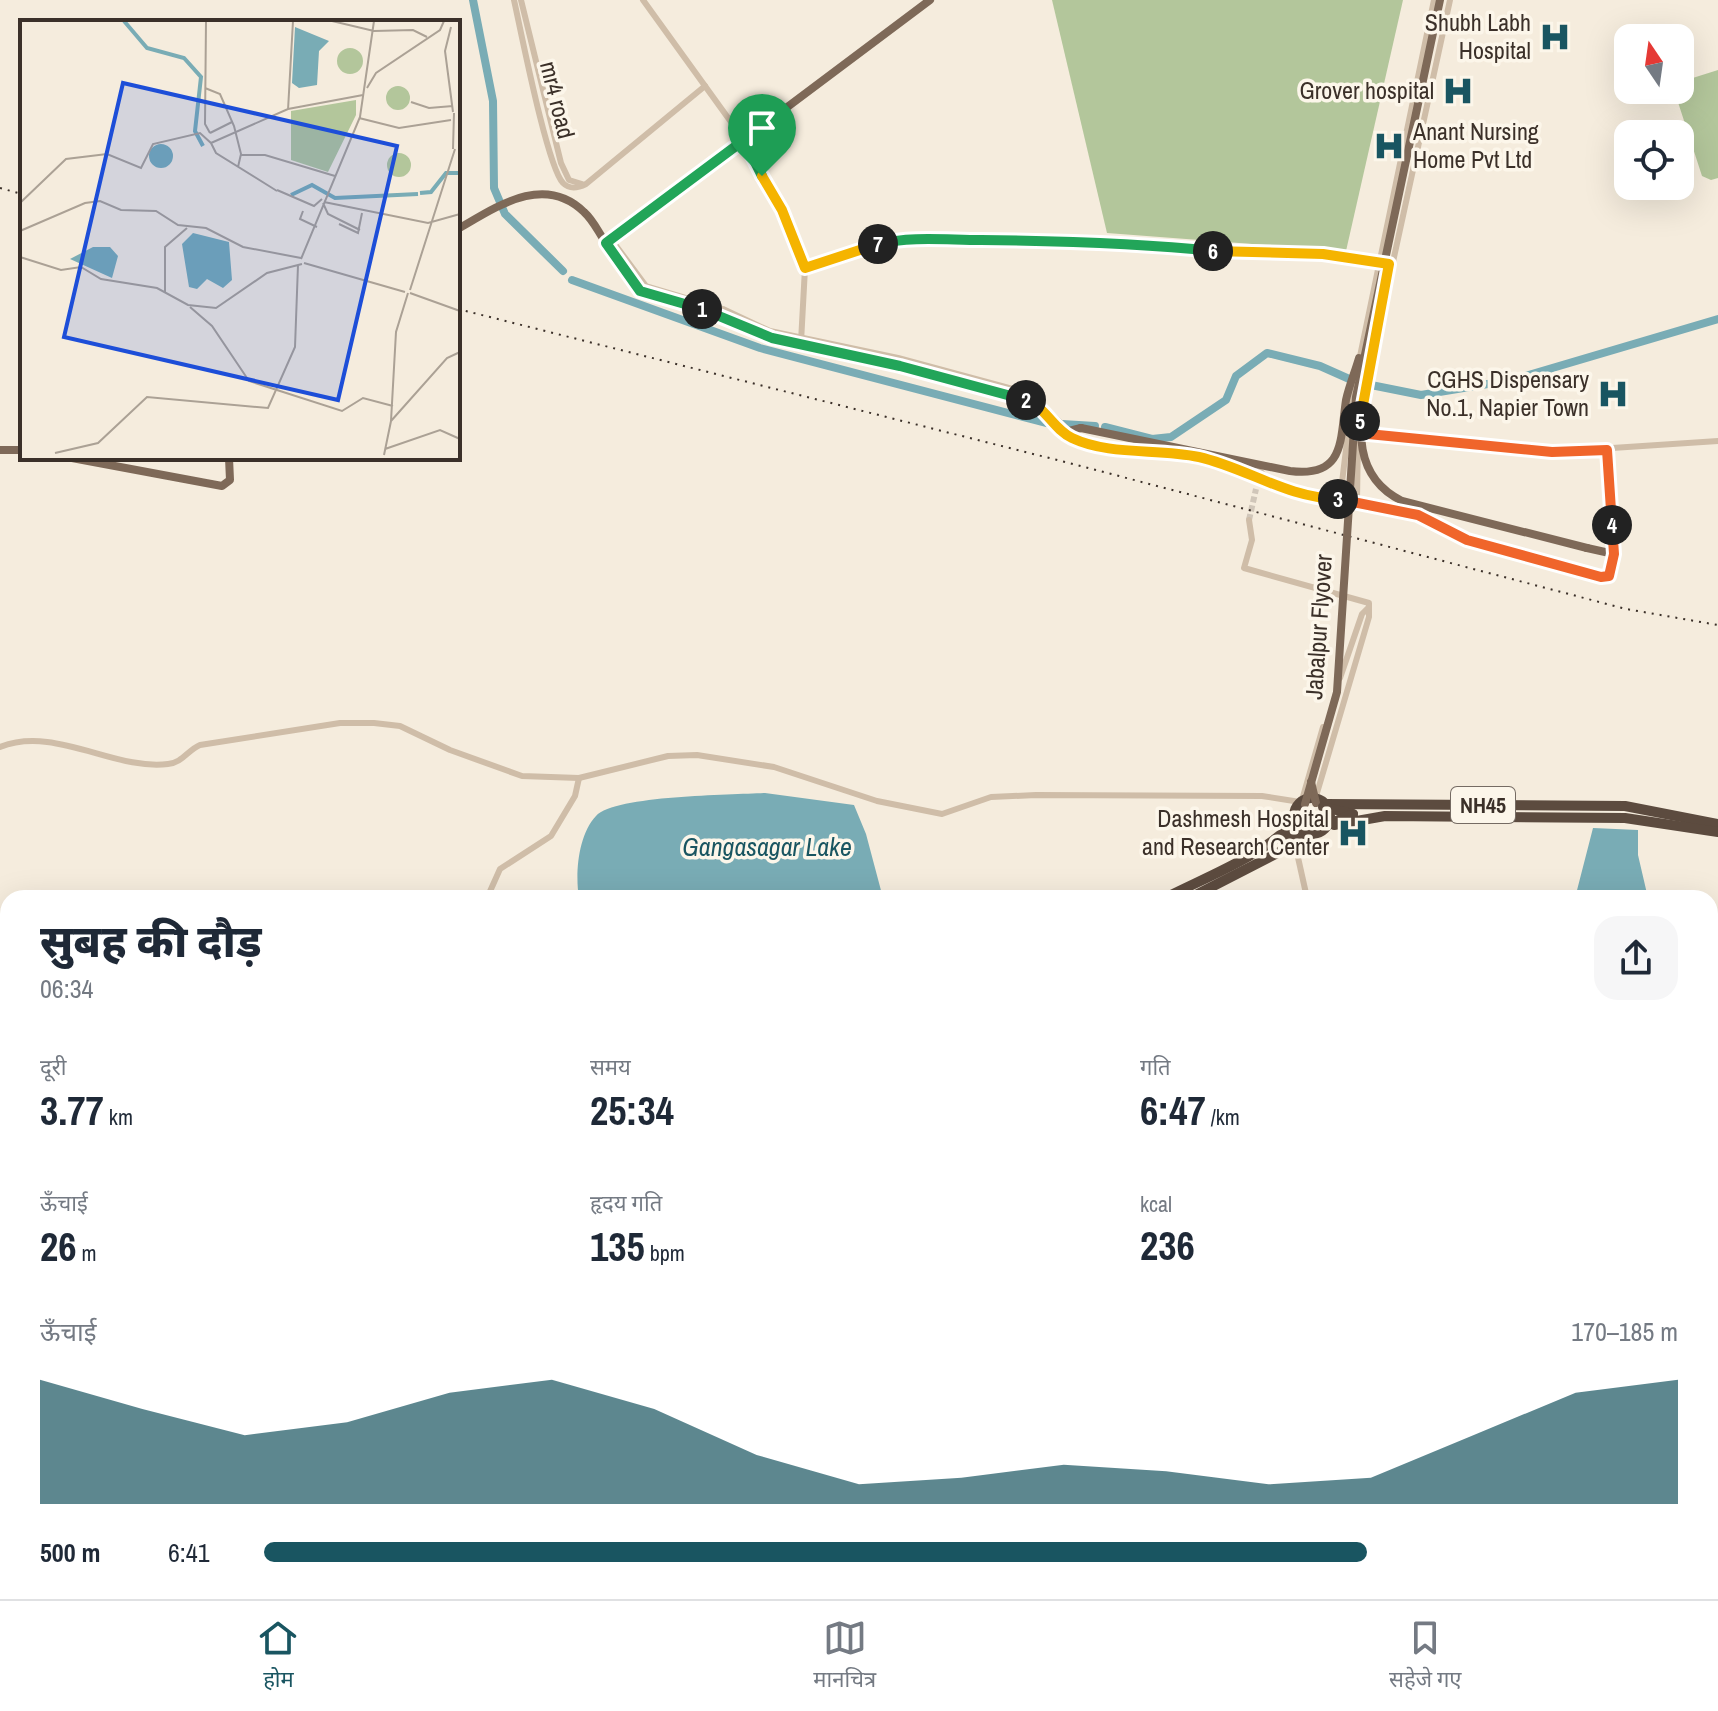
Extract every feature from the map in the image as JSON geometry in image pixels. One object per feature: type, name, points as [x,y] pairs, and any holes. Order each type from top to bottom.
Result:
[{"type":"highway","points":[[1313,803],[1327,815],[1326,826],[1353,814]]},
{"type":"highway","points":[[1205,890],[1290,844],[1298,813],[1313,803],[1353,814],[1639,814]]},
{"type":"highway","name":"NH45","points":[[1313,803],[1605,805],[1718,832]]},
{"type":"highway","name":"NH45","points":[[1313,833],[1326,826],[1385,816],[1639,814],[1718,824]]},
{"type":"highway","points":[[1196,890],[1313,833],[1297,822]]},
{"type":"highway","points":[[1180,890],[1254,852],[1297,822]]},
{"type":"main road","points":[[743,138],[923,0]]},
{"type":"main road","points":[[460,228],[503,203],[538,193],[565,199],[587,213],[606,237],[930,0]]},
{"type":"main road","name":"Jabalpur Flyover","points":[[1313,803],[1311,782],[1337,692],[1352,432],[1367,343],[1440,0]]},
{"type":"main road","points":[[1065,430],[1081,428],[1290,471],[1314,472],[1330,464],[1340,448],[1347,395],[1362,349],[1367,343]]},
{"type":"main road","points":[[1367,343],[1361,448],[1366,467],[1378,486],[1402,501],[1614,554]]},
{"type":"main road","points":[[83,460],[222,486],[230,480],[229,460]]},
{"type":"street","name":"mr4 road","points":[[514,0],[560,179],[569,187],[586,184]]},
{"type":"street","name":"mr4 road","points":[[521,0],[561,163],[569,180],[586,184]]},
{"type":"street","points":[[643,0],[743,138],[782,210],[805,268],[801,342]]},
{"type":"street","points":[[1340,499],[1356,371],[1434,0]]},
{"type":"street","points":[[1357,500],[1358,433],[1368,374],[1389,264],[1450,0]]},
{"type":"street","points":[[586,184],[705,86]]},
{"type":"street","points":[[606,237],[640,291],[801,342],[898,358],[1031,394],[1065,430],[1086,439],[1205,454],[1250,467],[1268,481],[1303,496],[1357,500],[1418,515],[1467,540],[1591,576],[1609,576],[1614,554],[1607,450]]},
{"type":"street","points":[[805,268],[880,243],[946,238],[1323,254],[1389,264]]},
{"type":"street","points":[[1347,432],[1552,452],[1718,441]]},
{"type":"street","points":[[1256,489],[1268,481]]},
{"type":"street","points":[[1249,520],[1252,540],[1244,568],[1367,601],[1369,617],[1313,803]]},
{"type":"street","points":[[1313,803],[1331,701],[1362,614],[1368,608]]},
{"type":"street","points":[[0,747],[41,740],[89,753],[165,765],[183,758],[200,745],[340,723],[374,723],[400,726],[450,750],[515,774],[553,780],[579,778],[668,756],[697,755],[774,767],[877,801],[942,814],[991,797],[1036,795],[1262,796],[1313,803]]},
{"type":"street","points":[[491,890],[504,866],[551,836],[575,796],[579,778]]},
{"type":"street","points":[[1290,844],[1304,890]]},
{"type":"green space","points":[[1052,0],[1403,0],[1346,251],[1107,233]]},
{"type":"green space","points":[[1718,70],[1718,178],[1711,180],[1702,176],[1694,151],[1694,120],[1684,120],[1679,104],[1694,104],[1694,78]]},
{"type":"water","name":"Gangasagar Lake","points":[[765,793],[854,805],[866,834],[881,890],[578,890],[582,844],[596,816],[626,804]]},
{"type":"water","points":[[1593,828],[1638,830],[1638,855],[1646,890],[1577,890]]},
{"type":"waterway","points":[[473,0],[493,101],[494,188],[505,214],[563,271]]},
{"type":"waterway","points":[[572,280],[760,348],[1046,423],[1095,426]]},
{"type":"waterway","points":[[1105,427],[1152,439],[1171,437],[1226,400],[1236,376],[1267,353],[1320,366],[1356,382],[1421,395],[1512,380],[1718,319]]},
{"type":"tunnel","points":[[1249,520],[1256,489]]},
{"type":"railway","points":[[0,188],[20,193]]},
{"type":"railway","points":[[460,310],[1077,465],[1626,609],[1718,625]]},
{"type":"place","name":"Shubh Labh Hospital","points":[[1555,37]]},
{"type":"place","name":"Grover hospital","points":[[1458,91]]},
{"type":"place","name":"Anant Nursing Home Pvt Ltd","points":[[1389,146]]},
{"type":"place","name":"CGHS Dispensary No.1, Napier Town","points":[[1613,394]]},
{"type":"place","name":"Dashmesh Hospital and Research Center","points":[[1353,833]]},
{"type":"route","points":[[744,140],[762,176],[782,210],[805,268],[880,243],[946,238],[1085,242],[1260,254],[1323,254],[1389,264],[1358,433],[1552,452],[1607,450],[1614,554],[1609,576],[1591,576],[1467,540],[1440,529],[1418,515],[1357,500],[1303,496],[1280,489],[1246,472],[1195,456],[1151,453],[1079,441],[1061,431],[1037,404],[1030,401],[900,366],[772,338],[717,314],[640,291],[606,243],[744,140]]}]
